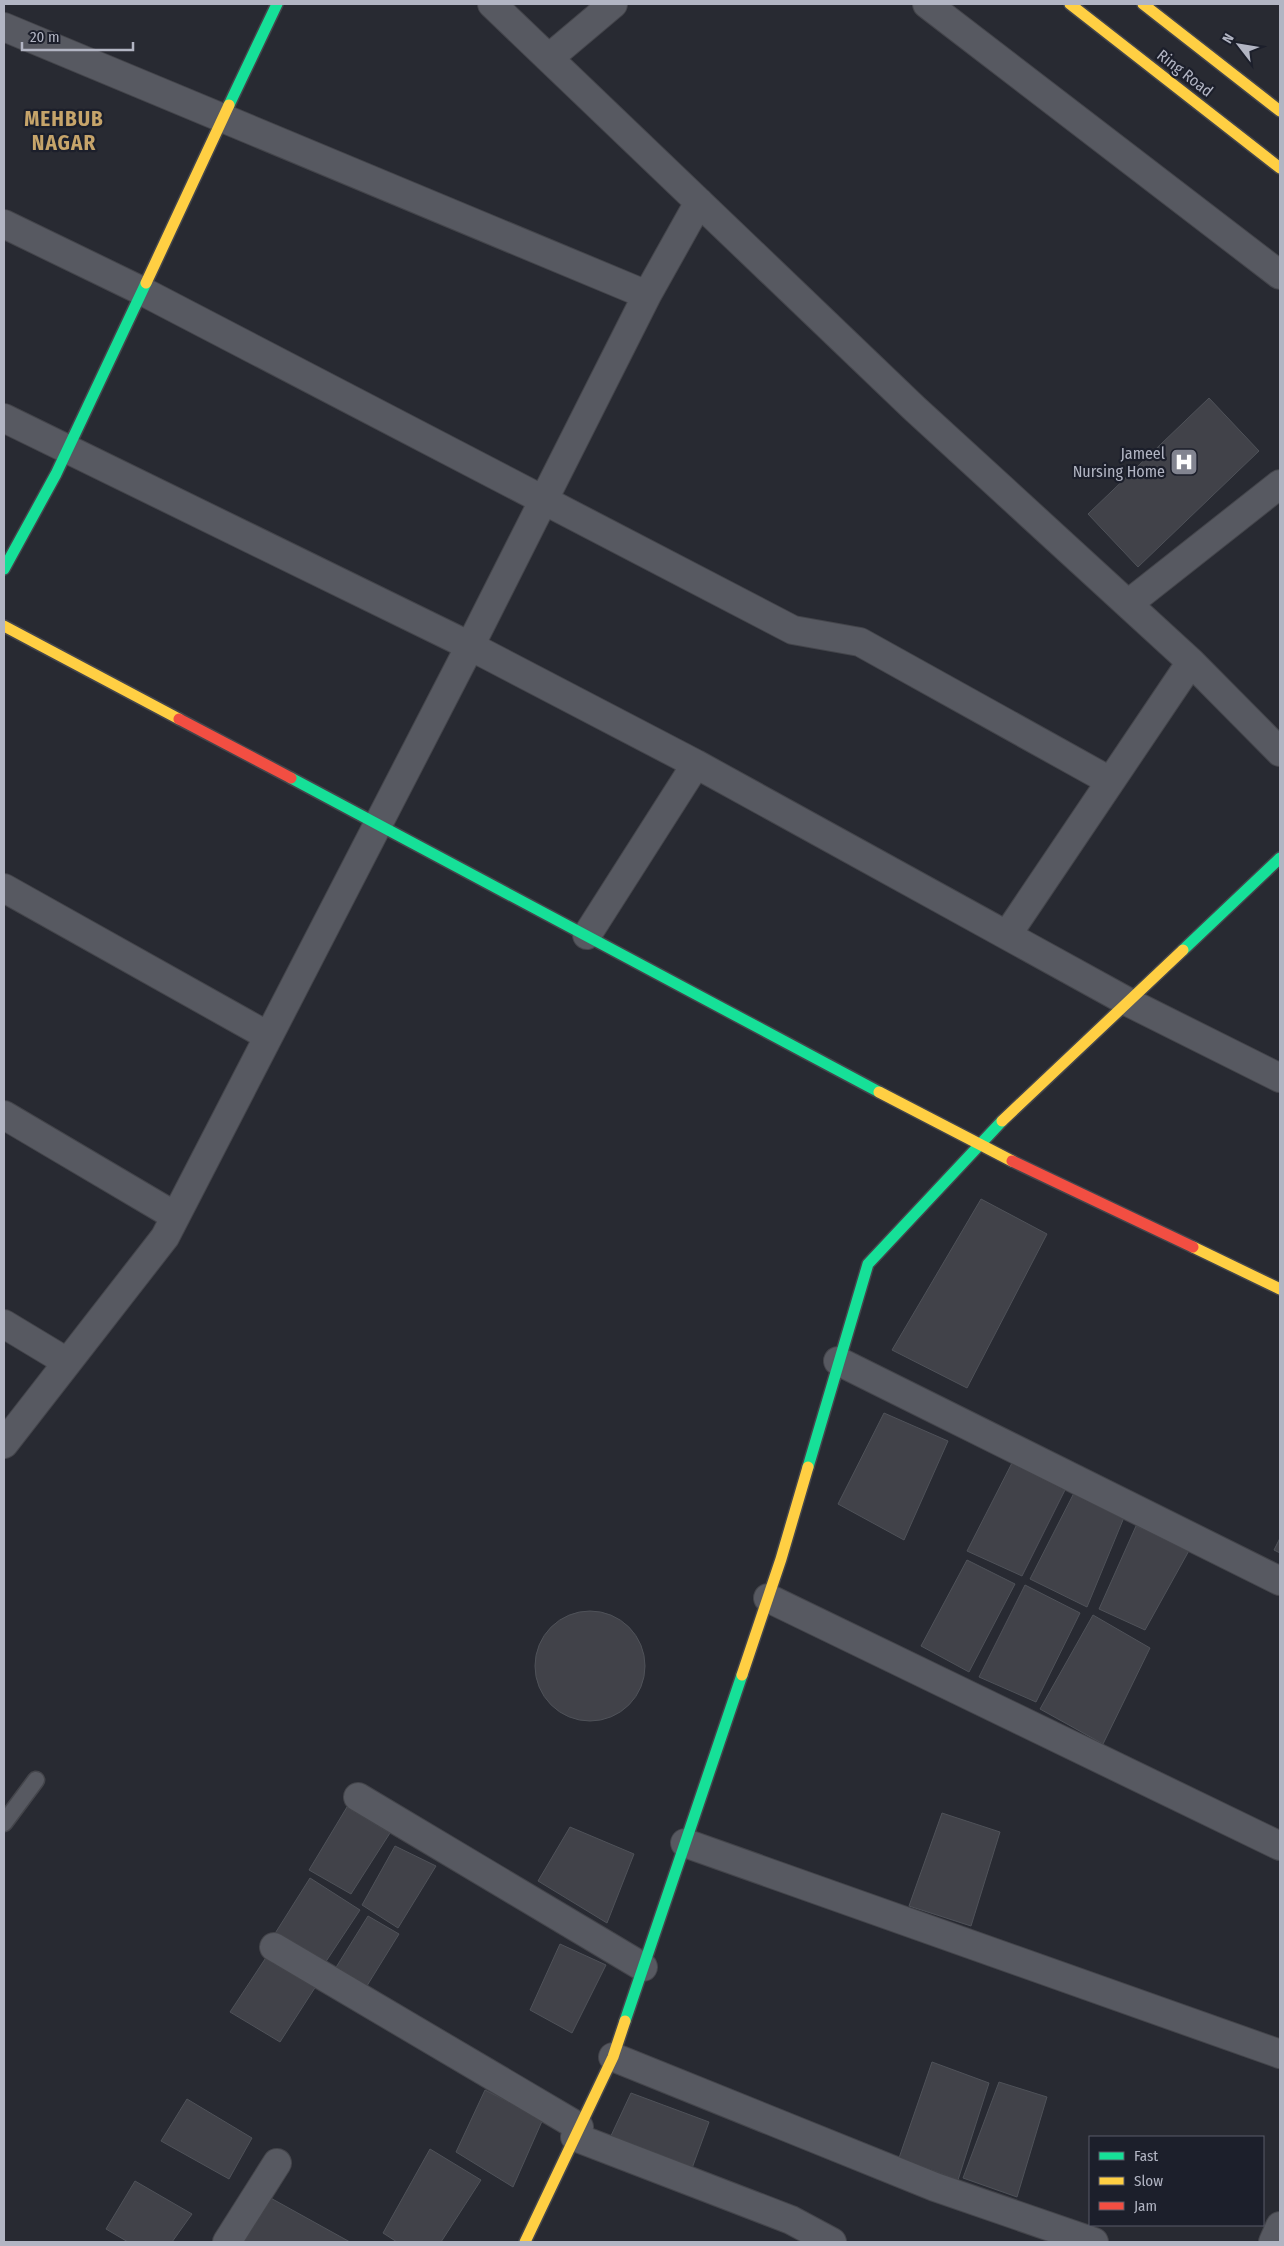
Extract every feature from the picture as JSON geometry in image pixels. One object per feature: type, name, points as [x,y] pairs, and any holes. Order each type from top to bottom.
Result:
[{"type":"main road","points":[[4,569],[68,450],[277,4]]},
{"type":"main road","name":"Ring Road","points":[[1070,4],[1280,168]]},
{"type":"main road","name":"Ring Road","points":[[1144,4],[1280,111]]},
{"type":"main road","points":[[4,626],[588,935],[979,1145],[1280,1289]]},
{"type":"main road","points":[[525,2242],[613,2057],[782,1559],[838,1361],[868,1264],[1006,1117],[1280,858]]},
{"type":"street","points":[[492,4],[914,408],[1191,662],[1280,752]]},
{"type":"street","points":[[549,58],[613,4]]},
{"type":"street","points":[[927,4],[1280,275]]},
{"type":"street","points":[[4,27],[646,295]]},
{"type":"street","points":[[4,1444],[165,1236],[470,646],[646,295],[699,202]]},
{"type":"street","points":[[4,224],[142,291],[793,630],[860,642],[1110,781]]},
{"type":"street","points":[[4,418],[470,646],[696,764],[1128,1002],[1280,1078]]},
{"type":"street","points":[[1128,604],[1280,484]]},
{"type":"street","points":[[1007,935],[1191,662]]},
{"type":"street","points":[[588,935],[696,764]]},
{"type":"street","points":[[4,888],[268,1036]]},
{"type":"street","points":[[4,1115],[175,1216]]},
{"type":"street","points":[[4,1324],[67,1362]]},
{"type":"street","points":[[838,1361],[1280,1581]]},
{"type":"street","points":[[768,1598],[1280,1846]]},
{"type":"street","points":[[358,1797],[643,1967]]},
{"type":"street","points":[[686,1843],[1280,2054]]},
{"type":"street","points":[[274,1947],[577,2132],[791,2220],[832,2242]]},
{"type":"street","points":[[613,2057],[935,2187],[1094,2242]]},
{"type":"street","points":[[227,2242],[277,2163]]},
{"type":"street","points":[[1273,2242],[1280,2226]]},
{"type":"lane","points":[[4,1823],[36,1780]]},
{"type":"building","points":[[1209,398],[1259,451],[1138,567],[1088,514]]},
{"type":"building","points":[[981,1199],[1047,1234],[967,1388],[892,1350]]},
{"type":"building","points":[[884,1413],[948,1441],[904,1540],[838,1504]]},
{"type":"building","points":[[1013,1461],[1067,1486],[1022,1576],[967,1551]]},
{"type":"building","points":[[1075,1491],[1125,1515],[1087,1607],[1030,1579]]},
{"type":"building","points":[[1136,1526],[1191,1547],[1145,1630],[1099,1609]]},
{"type":"building","points":[[1280,1538],[1280,1553],[1274,1550]]},
{"type":"building","points":[[967,1560],[1015,1584],[969,1672],[921,1646]]},
{"type":"building","points":[[1025,1585],[1080,1613],[1036,1702],[979,1677]]},
{"type":"building","points":[[590,1611],[611,1615],[629,1627],[641,1645],[645,1666],[641,1687],[629,1705],[611,1717],[590,1721],[569,1717],[551,1705],[539,1687],[535,1666],[539,1645],[551,1627],[569,1615]]},
{"type":"building","points":[[1093,1615],[1150,1648],[1103,1744],[1040,1709]]},
{"type":"building","points":[[347,1807],[390,1833],[351,1894],[309,1870]]},
{"type":"building","points":[[942,1813],[1000,1832],[971,1926],[909,1906]]},
{"type":"building","points":[[570,1827],[634,1854],[607,1923],[538,1881]]},
{"type":"building","points":[[395,1846],[436,1866],[398,1928],[362,1905]]},
{"type":"building","points":[[310,1878],[360,1910],[325,1963],[274,1935]]},
{"type":"building","points":[[368,1916],[399,1934],[365,1989],[335,1969]]},
{"type":"building","points":[[560,1944],[606,1965],[572,2033],[530,2010]]},
{"type":"building","points":[[267,1956],[318,1983],[280,2042],[230,2012]]},
{"type":"building","points":[[932,2062],[989,2083],[958,2180],[899,2158]]},
{"type":"building","points":[[999,2082],[1047,2097],[1017,2197],[963,2178]]},
{"type":"building","points":[[485,2090],[543,2119],[513,2187],[456,2152]]},
{"type":"building","points":[[631,2093],[709,2122],[691,2171],[609,2140]]},
{"type":"building","points":[[187,2099],[252,2138],[229,2179],[161,2141]]},
{"type":"building","points":[[430,2149],[481,2180],[441,2242],[397,2242],[383,2233]]},
{"type":"building","points":[[135,2181],[192,2214],[172,2242],[128,2242],[106,2229]]},
{"type":"building","points":[[267,2196],[350,2242],[241,2242]]},
{"type":"traffic: fast","points":[[229,105],[277,4]]},
{"type":"traffic: fast","points":[[4,569],[56,474],[146,283]]},
{"type":"traffic: fast","points":[[291,778],[879,1092]]},
{"type":"traffic: fast","points":[[1183,950],[1280,858]]},
{"type":"traffic: fast","points":[[808,1467],[868,1264],[1002,1121]]},
{"type":"traffic: fast","points":[[625,2021],[742,1675]]},
{"type":"traffic: slow","points":[[1070,4],[1280,168]]},
{"type":"traffic: slow","points":[[1143,4],[1280,111]]},
{"type":"traffic: slow","points":[[146,283],[229,105]]},
{"type":"traffic: slow","points":[[4,626],[179,719]]},
{"type":"traffic: slow","points":[[1002,1121],[1183,950]]},
{"type":"traffic: slow","points":[[879,1092],[1012,1161]]},
{"type":"traffic: slow","points":[[1193,1247],[1280,1289]]},
{"type":"traffic: slow","points":[[742,1675],[781,1559],[808,1467]]},
{"type":"traffic: slow","points":[[525,2242],[613,2057],[625,2021]]},
{"type":"traffic: jam","points":[[179,719],[291,778]]},
{"type":"traffic: jam","points":[[1012,1161],[1193,1247]]},
{"type":"place","name":"Jameel Nursing Home","points":[[1184,462]]},
{"type":"district","name":"MEHBUB NAGAR","points":[[64,131]]}]
